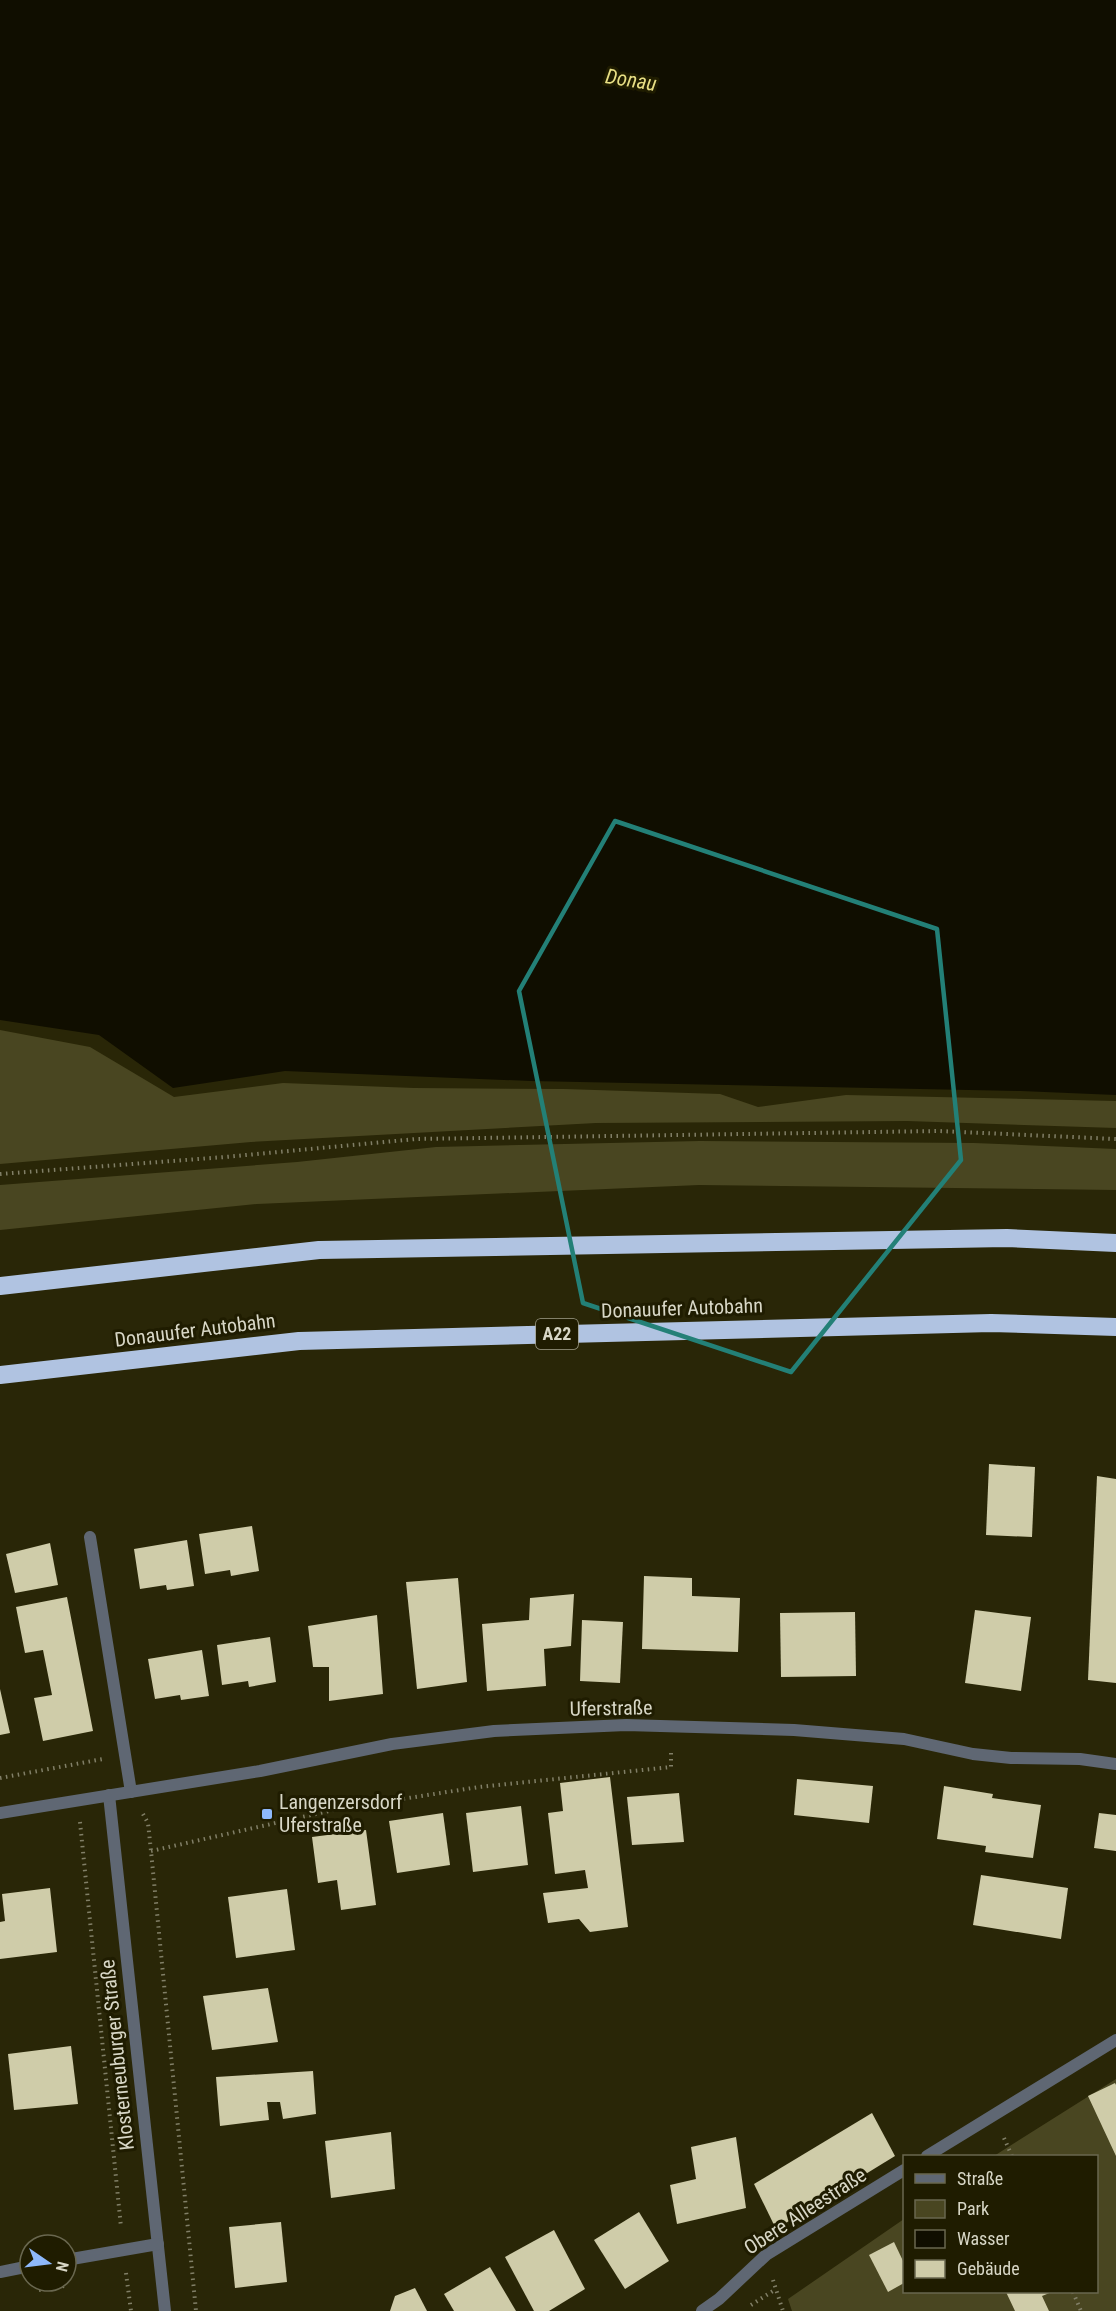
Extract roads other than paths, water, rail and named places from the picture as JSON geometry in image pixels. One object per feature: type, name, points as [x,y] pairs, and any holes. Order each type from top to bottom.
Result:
[{"type":"highway","points":[[0,1286],[319,1250],[1007,1238],[1116,1243]]},
{"type":"highway","name":"Donauufer Autobahn","points":[[0,1376],[299,1341],[992,1323],[1116,1328]]},
{"type":"street","points":[[90,1537],[131,1792]]},
{"type":"street","name":"Uferstraße","points":[[0,1814],[260,1771],[392,1744],[494,1731],[626,1725],[794,1730],[904,1739],[974,1754],[1011,1758],[1080,1759],[1116,1764]]},
{"type":"street","name":"Klosterneuburger Straße","points":[[109,1796],[165,2311]]},
{"type":"street","points":[[930,2155],[1116,2040]]},
{"type":"street","name":"Obere Alleestraße","points":[[702,2311],[719,2299],[766,2255],[903,2171]]},
{"type":"street","points":[[78,2258],[158,2244]]},
{"type":"street","points":[[0,2272],[18,2268]]},
{"type":"water","name":"Donau","points":[[0,0],[1116,0],[1116,1095],[531,1081],[285,1071],[173,1088],[99,1035],[0,1020]]},
{"type":"place","name":"Langenzersdorf Uferstraße","points":[[267,1814]]}]
